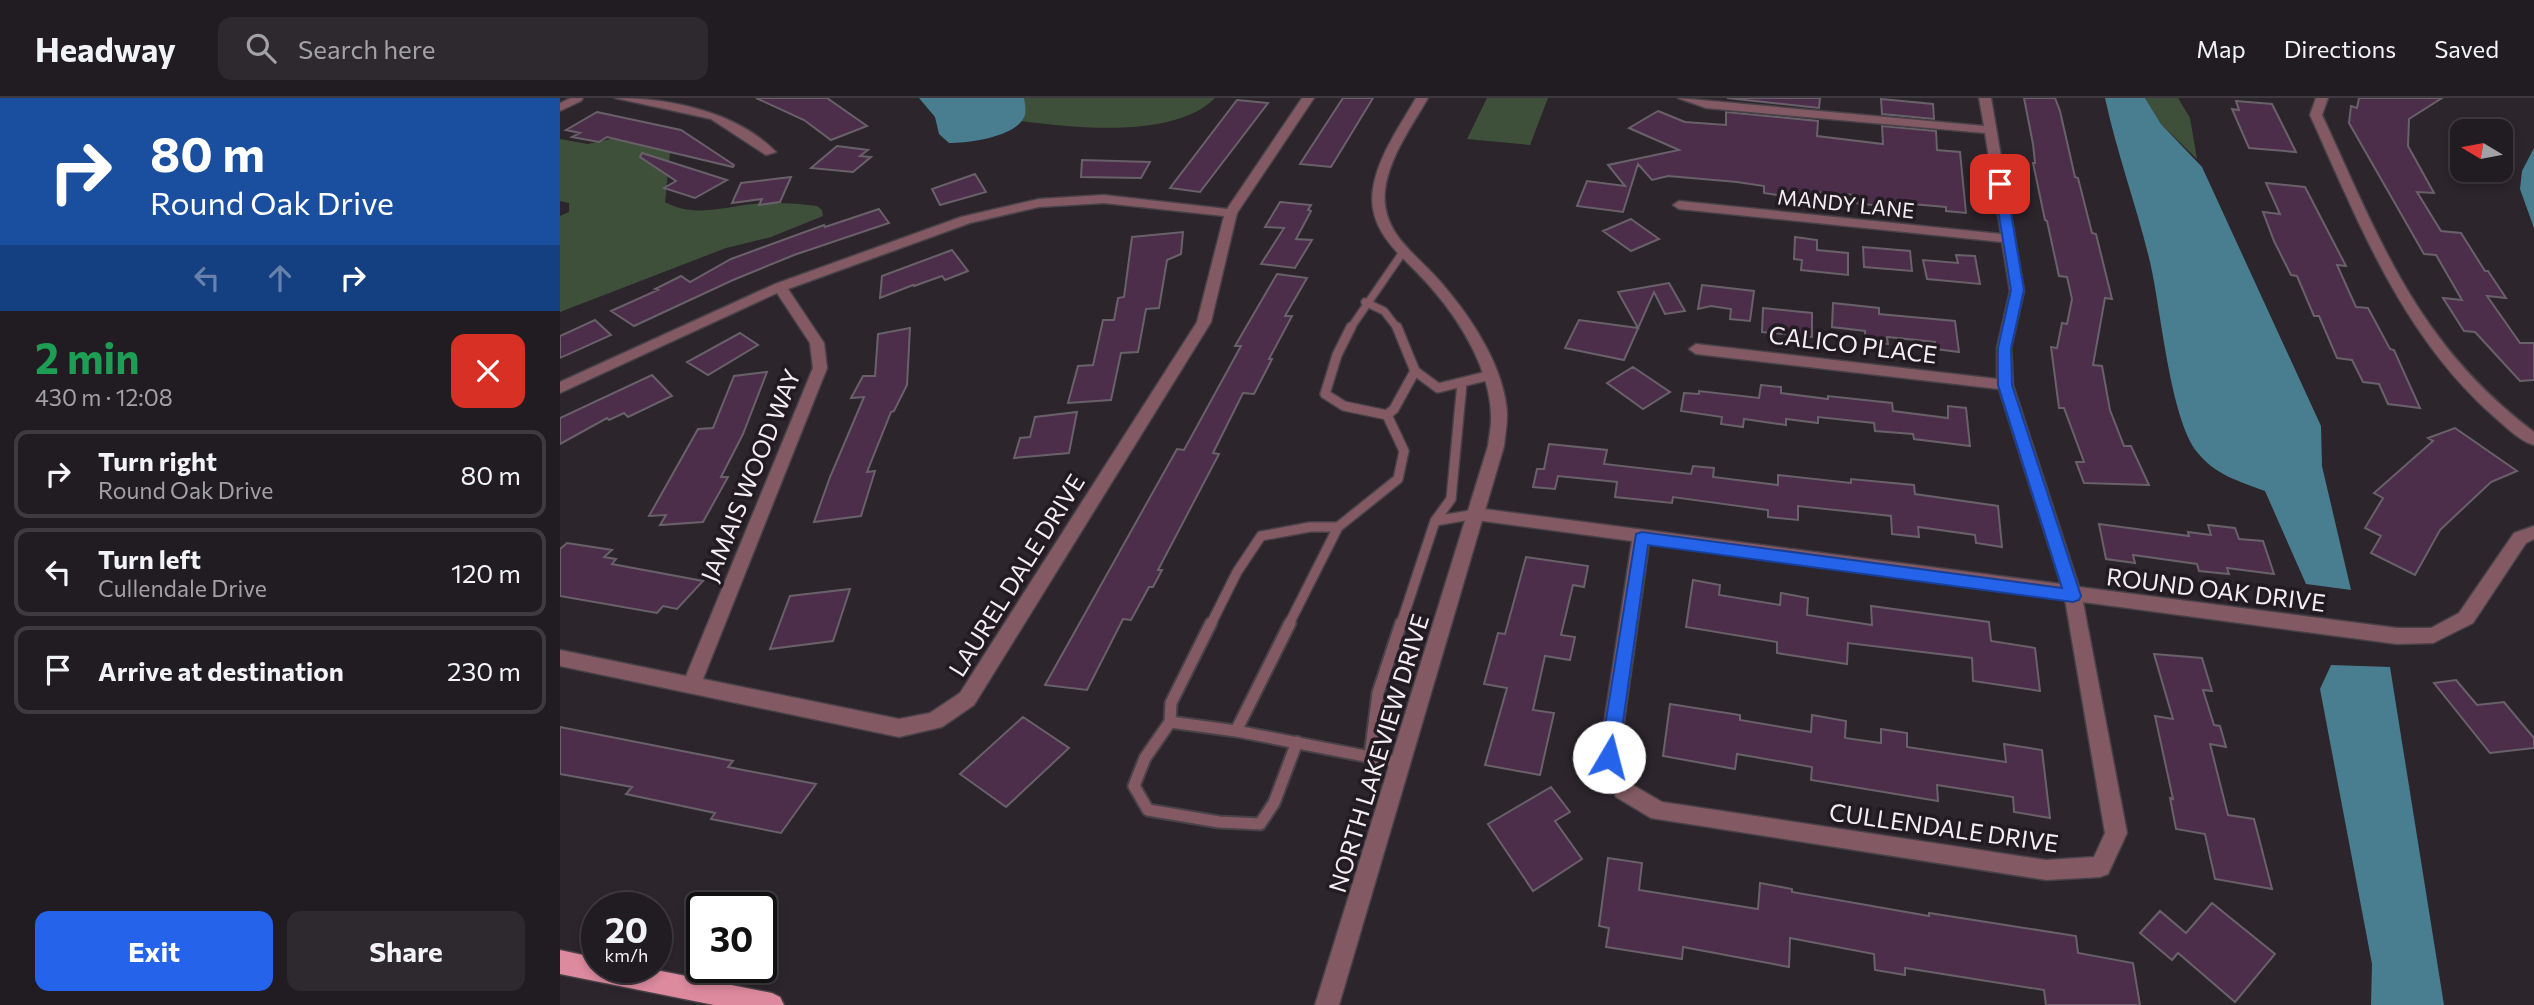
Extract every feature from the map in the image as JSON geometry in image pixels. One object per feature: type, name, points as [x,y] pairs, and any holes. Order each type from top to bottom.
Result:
[{"type":"main road","points":[[560,962],[772,1005]]},
{"type":"street","points":[[621,98],[715,116],[771,152]]},
{"type":"street","name":"LAUREL DALE DRIVE","points":[[560,658],[899,728],[935,721],[967,699],[1204,323],[1231,213],[1308,98]]},
{"type":"street","name":"NORTH LAKEVIEW DRIVE","points":[[1327,1005],[1496,446],[1499,412],[1491,374],[1446,297],[1389,238],[1381,219],[1378,191],[1387,164],[1422,98]]},
{"type":"street","points":[[1684,98],[1706,106],[1990,130]]},
{"type":"street","name":"CULLENDALE DRIVE","points":[[1642,538],[1609,757],[1623,790],[1658,810],[2046,870],[2100,867],[2116,833],[2073,596],[2005,385],[2004,348],[2017,290],[1984,98]]},
{"type":"street","points":[[2322,98],[2316,115],[2392,278],[2422,328],[2470,385],[2534,440]]},
{"type":"street","points":[[560,388],[780,287],[967,220],[1039,203],[1104,200],[1231,213]]},
{"type":"street","name":"MANDY LANE","points":[[1679,205],[2010,239]]},
{"type":"street","name":"JAMAIS WOOD WAY","points":[[691,686],[820,368],[817,343],[780,287]]},
{"type":"street","name":"CALICO PLACE","points":[[1696,349],[2005,385]]},
{"type":"street","name":"ROUND OAK DRIVE","points":[[1475,514],[2073,596],[2397,636],[2433,635],[2466,618],[2520,538],[2534,532]]},
{"type":"lane","points":[[560,107],[579,98]]},
{"type":"lane","points":[[1403,253],[1365,302],[1328,377],[1325,394],[1328,399],[1340,404],[1387,415],[1394,410],[1415,371]]},
{"type":"lane","points":[[1365,302],[1384,311],[1401,332],[1415,371],[1438,388],[1491,374]]},
{"type":"lane","points":[[1370,755],[1378,693],[1435,521],[1451,499],[1462,383]]},
{"type":"lane","points":[[1236,731],[1338,527],[1398,480],[1404,451],[1387,415]]},
{"type":"lane","points":[[1435,521],[1475,514]]},
{"type":"lane","points":[[1297,742],[1274,803],[1260,824],[1219,822],[1148,810],[1134,786],[1145,758],[1170,722],[1171,704],[1237,572],[1261,536],[1310,527],[1338,527]]},
{"type":"lane","points":[[1170,722],[1236,731],[1401,762]]},
{"type":"green space","points":[[1024,98],[1215,98],[1197,111],[1175,120],[1123,128],[1095,128],[1021,121],[1025,115]]},
{"type":"green space","points":[[1487,98],[1548,98],[1530,145],[1467,139]]},
{"type":"green space","points":[[2145,98],[2178,98],[2190,118],[2197,159],[2161,124]]},
{"type":"green space","points":[[560,139],[588,144],[611,139],[664,147],[670,152],[665,202],[678,207],[705,210],[759,203],[795,204],[817,206],[822,210],[823,216],[771,237],[726,248],[560,312],[560,216],[569,212],[569,203],[560,201]]},
{"type":"water","points":[[919,98],[1024,98],[1025,115],[1021,123],[1003,134],[968,142],[949,143],[939,134],[935,117]]},
{"type":"water","points":[[2105,98],[2145,98],[2161,124],[2202,167],[2321,426],[2322,466],[2351,590],[2306,584],[2265,491],[2228,476],[2212,466],[2197,452],[2188,436],[2173,389],[2150,262]]},
{"type":"water","points":[[2534,148],[2534,228],[2520,189],[2522,171]]},
{"type":"water","points":[[2331,665],[2390,667],[2444,1005],[2371,1005],[2372,964],[2320,689]]},
{"type":"building","points":[[756,98],[827,98],[867,126],[831,140],[804,120]]},
{"type":"building","points":[[1343,98],[1373,98],[1331,167],[1300,164]]},
{"type":"building","points":[[1727,98],[1820,98],[1819,108]]},
{"type":"building","points":[[2024,98],[2055,98],[2060,111],[2075,177],[2078,178],[2092,233],[2096,234],[2112,299],[2105,298],[2093,365],[2102,366],[2110,410],[2124,446],[2131,446],[2149,485],[2084,483],[2076,462],[2084,462],[2064,408],[2059,408],[2051,347],[2057,348],[2062,323],[2067,324],[2072,299],[2067,277],[2059,276],[2045,220],[2033,163],[2033,144]]},
{"type":"building","points":[[2359,98],[2442,98],[2409,119],[2408,146],[2434,193],[2417,192],[2441,231],[2461,233],[2506,298],[2487,296],[2520,343],[2534,343],[2534,380],[2520,381],[2475,332],[2464,331],[2443,298],[2462,300],[2436,255],[2424,254],[2349,123],[2351,106],[2357,108]]},
{"type":"building","points":[[1881,99],[1933,104],[1934,119],[1882,114]]},
{"type":"building","points":[[1237,100],[1268,103],[1200,192],[1170,188]]},
{"type":"building","points":[[2236,101],[2272,104],[2296,152],[2249,148],[2232,109],[2239,110]]},
{"type":"building","points":[[1658,111],[1685,122],[1726,125],[1726,112],[1818,121],[1817,136],[1883,144],[1882,126],[1936,131],[1937,150],[1960,152],[1966,213],[1946,211],[1946,207],[1900,203],[1901,208],[1855,203],[1855,195],[1816,192],[1816,200],[1796,198],[1764,193],[1764,186],[1737,182],[1668,176],[1652,180],[1638,164],[1623,212],[1577,206],[1587,181],[1625,186],[1608,165],[1679,150],[1629,128]]},
{"type":"building","points":[[597,112],[681,130],[734,165],[733,167],[607,137],[599,142],[572,137],[580,133],[566,130]]},
{"type":"building","points":[[837,146],[868,150],[860,156],[871,157],[853,172],[811,168]]},
{"type":"building","points":[[642,153],[727,180],[695,198],[664,188],[676,181],[640,157]]},
{"type":"building","points":[[1082,160],[1150,162],[1141,178],[1081,177]]},
{"type":"building","points":[[975,174],[986,192],[940,205],[932,189]]},
{"type":"building","points":[[791,177],[780,202],[759,205],[762,199],[732,203],[741,183]]},
{"type":"building","points":[[2266,183],[2305,187],[2346,266],[2337,265],[2356,307],[2368,308],[2390,349],[2394,350],[2420,408],[2388,404],[2379,384],[2363,382],[2352,360],[2337,358],[2319,316],[2314,316],[2297,276],[2291,275],[2274,241],[2263,212],[2280,214]]},
{"type":"building","points":[[1280,202],[1311,205],[1308,210],[1311,211],[1296,239],[1312,240],[1295,268],[1261,264],[1284,228],[1265,227]]},
{"type":"building","points":[[879,209],[889,223],[794,255],[634,326],[611,311],[658,290],[655,289],[681,276],[690,282],[731,259],[824,225],[825,227]]},
{"type":"building","points":[[1631,219],[1659,239],[1631,251],[1603,231]]},
{"type":"building","points":[[1183,232],[1181,254],[1167,260],[1159,308],[1146,309],[1138,352],[1121,353],[1111,400],[1068,403],[1078,366],[1093,365],[1103,320],[1114,320],[1118,298],[1124,297],[1132,237]]},
{"type":"building","points":[[1795,237],[1817,240],[1817,250],[1848,253],[1848,275],[1801,270],[1802,260],[1794,259]]},
{"type":"building","points":[[1863,247],[1910,251],[1912,271],[1864,267]]},
{"type":"building","points":[[952,250],[968,271],[945,280],[942,276],[880,298],[882,276]]},
{"type":"building","points":[[1956,255],[1975,256],[1980,284],[1927,279],[1923,260],[1958,263]]},
{"type":"building","points":[[1277,274],[1307,278],[1285,316],[1292,316],[1254,394],[1243,393],[1213,453],[1219,454],[1158,570],[1162,570],[1153,587],[1149,587],[1131,620],[1123,619],[1087,690],[1045,685],[1177,449],[1184,450],[1241,346],[1235,346]]},
{"type":"building","points":[[1669,283],[1685,311],[1665,314],[1654,292],[1624,360],[1565,348],[1579,320],[1638,328],[1618,292]]},
{"type":"building","points":[[1702,285],[1754,291],[1750,321],[1730,319],[1731,309],[1711,306],[1698,309]]},
{"type":"building","points":[[1833,303],[1879,308],[1879,314],[1955,321],[1959,352],[1936,349],[1935,342],[1887,337],[1888,344],[1865,342],[1865,331],[1832,327]]},
{"type":"building","points":[[1763,308],[1812,313],[1812,337],[1762,332]]},
{"type":"building","points":[[595,320],[611,335],[560,358],[560,336]]},
{"type":"building","points":[[910,328],[907,385],[891,412],[867,472],[875,471],[861,516],[814,522],[864,397],[851,398],[863,376],[875,376],[878,334]]},
{"type":"building","points":[[740,333],[758,345],[708,375],[687,362]]},
{"type":"building","points":[[1633,367],[1670,392],[1643,409],[1607,383]]},
{"type":"building","points":[[767,372],[743,434],[721,477],[728,477],[703,522],[660,525],[666,515],[649,516],[698,429],[713,428],[734,376]]},
{"type":"building","points":[[652,375],[672,396],[628,417],[624,413],[609,420],[607,418],[560,444],[560,418]]},
{"type":"building","points":[[1761,385],[1781,387],[1781,393],[1892,403],[1893,411],[1948,418],[1948,406],[1966,408],[1970,446],[1914,439],[1913,434],[1875,431],[1874,423],[1818,417],[1818,423],[1786,419],[1786,425],[1744,419],[1743,427],[1721,424],[1722,417],[1681,411],[1684,393],[1699,394],[1699,391],[1759,398]]},
{"type":"building","points":[[1077,412],[1069,453],[1014,458],[1020,438],[1030,437],[1035,417]]},
{"type":"building","points":[[2455,428],[2517,471],[2491,482],[2440,530],[2415,575],[2371,553],[2381,536],[2365,528],[2383,498],[2374,493],[2433,441],[2428,438]]},
{"type":"building","points":[[1549,444],[1607,450],[1604,464],[1691,474],[1693,466],[1714,468],[1713,477],[1778,485],[1778,475],[1851,483],[1851,479],[1914,485],[1915,494],[1998,506],[2002,547],[1976,543],[1975,535],[1918,527],[1919,537],[1892,534],[1891,516],[1798,506],[1798,520],[1768,517],[1768,510],[1673,497],[1672,503],[1615,497],[1617,482],[1558,476],[1555,489],[1533,487],[1537,469],[1544,469]]},
{"type":"building","points":[[2099,524],[2189,536],[2188,532],[2211,535],[2208,525],[2235,528],[2239,539],[2263,541],[2274,574],[2227,568],[2229,574],[2199,571],[2197,564],[2133,555],[2135,563],[2106,559]]},
{"type":"building","points":[[567,543],[612,550],[604,557],[616,559],[612,564],[703,581],[677,609],[663,606],[657,613],[560,596],[560,549]]},
{"type":"building","points":[[1526,557],[1588,566],[1584,587],[1573,585],[1561,635],[1575,637],[1570,660],[1545,656],[1533,710],[1554,713],[1540,775],[1485,765],[1507,688],[1484,684],[1498,633],[1505,634]]},
{"type":"building","points":[[1693,580],[1720,585],[1719,595],[1780,605],[1781,593],[1808,598],[1807,615],[1872,625],[1871,606],[1989,622],[1991,641],[2035,648],[2040,691],[1973,681],[1972,658],[1848,643],[1847,664],[1777,653],[1777,642],[1686,627]]},
{"type":"building","points":[[850,589],[833,641],[770,649],[790,596]]},
{"type":"building","points":[[2154,654],[2202,658],[2212,691],[2203,690],[2214,725],[2220,726],[2226,747],[2210,744],[2228,815],[2254,819],[2272,889],[2215,879],[2205,834],[2176,829],[2170,798],[2173,799],[2155,716],[2173,719]]},
{"type":"building","points":[[2456,680],[2477,705],[2504,702],[2534,738],[2534,748],[2490,753],[2434,683]]},
{"type":"building","points":[[1670,704],[1740,715],[1740,720],[1811,732],[1812,715],[1846,721],[1845,738],[1881,743],[1881,729],[1907,733],[1907,747],[2006,762],[2004,744],[2042,750],[2050,818],[2014,812],[2013,797],[1937,785],[1938,801],[1811,780],[1812,767],[1737,754],[1735,769],[1663,756]]},
{"type":"building","points":[[1023,717],[1069,748],[1006,807],[960,774]]},
{"type":"building","points":[[560,727],[733,761],[728,767],[816,784],[781,833],[711,819],[715,813],[626,794],[632,787],[560,774]]},
{"type":"building","points":[[1551,787],[1570,812],[1555,821],[1582,859],[1533,891],[1488,824]]},
{"type":"building","points":[[1608,858],[1642,863],[1639,890],[1758,909],[1760,883],[1792,889],[1792,892],[1929,916],[1929,913],[2076,936],[2078,953],[2133,963],[2140,1005],[2046,1005],[2044,990],[1905,968],[1905,975],[1875,970],[1874,954],[1790,938],[1789,967],[1683,947],[1682,959],[1606,947],[1609,928],[1599,926]]},
{"type":"building","points":[[2212,903],[2275,954],[2235,1002],[2178,953],[2172,960],[2140,933],[2160,911],[2186,933]]},
{"type":"route","points":[[1609,757],[1642,538],[2073,596],[2005,385],[2004,348],[2017,290],[2000,184]]}]
